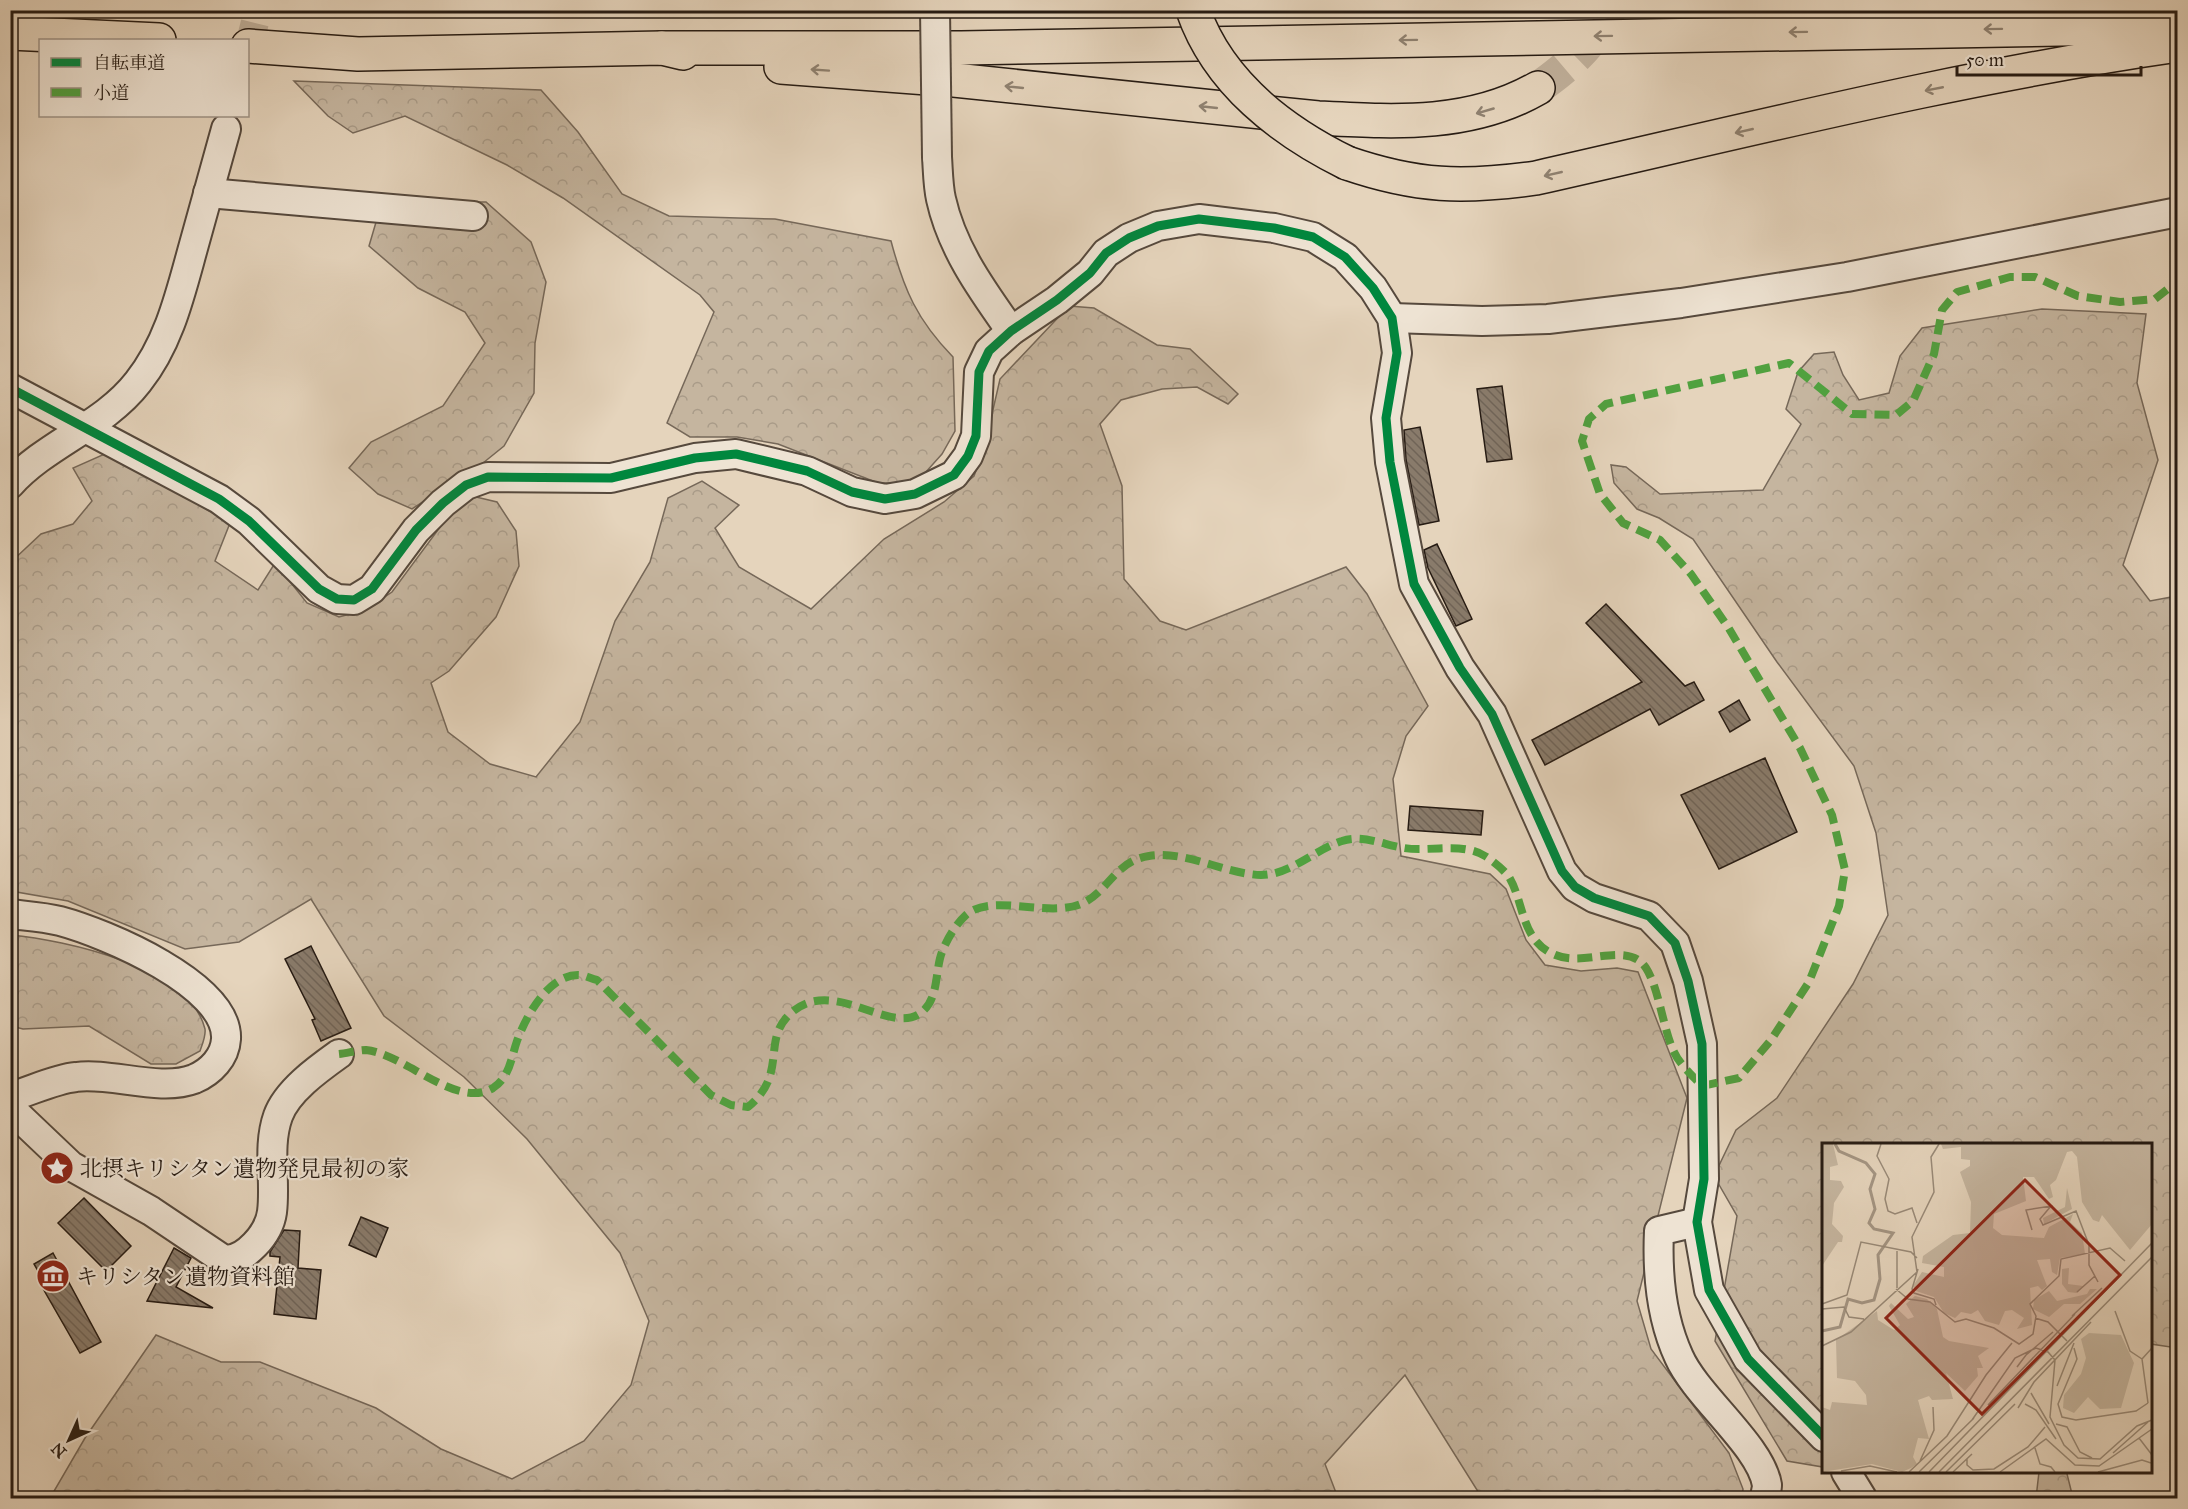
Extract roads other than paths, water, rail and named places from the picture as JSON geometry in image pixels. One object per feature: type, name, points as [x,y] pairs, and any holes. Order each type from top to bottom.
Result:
[{"type":"highway","points":[[10,11],[17,10]]},
{"type":"highway","points":[[1192,10],[1217,57],[1245,92],[1275,120],[1307,143],[1347,163],[1389,177],[1436,185],[1494,184],[1536,178],[1933,90],[2095,57],[2178,45]]},
{"type":"highway","points":[[249,46],[358,54],[662,48],[972,47],[2178,27]]},
{"type":"highway","points":[[10,33],[138,39]]},
{"type":"highway","points":[[662,48],[728,63],[954,80],[1318,118],[1376,121],[1447,120],[1482,113],[1514,102],[1538,88]]},
{"type":"street","points":[[936,10],[937,157],[941,199],[955,240],[972,277],[1011,331]]},
{"type":"street","points":[[10,484],[22,471],[56,445],[88,428],[138,383],[170,330],[226,129]]},
{"type":"street","points":[[208,193],[473,216]]},
{"type":"street","points":[[1392,318],[1482,321],[1548,319],[1681,303],[1847,277],[2178,212]]},
{"type":"street","points":[[10,388],[219,499],[249,521],[319,589],[337,599],[354,600],[372,590],[416,530],[443,503],[466,485],[488,477],[611,478],[695,458],[736,454],[807,471],[852,492],[885,499],[915,495],[954,475],[968,456],[976,436],[979,372],[989,351],[1011,331],[1057,300],[1090,273],[1106,253],[1129,238],[1158,226],[1199,219],[1274,228],[1313,237],[1345,257],[1373,288],[1392,318],[1397,353],[1386,418],[1390,462],[1414,584],[1460,668],[1492,714],[1562,871],[1575,887],[1594,898],[1649,916],[1675,943],[1688,981],[1702,1044],[1704,1179],[1697,1222],[1710,1290],[1748,1359],[1822,1435]]},
{"type":"street","points":[[10,914],[60,921],[120,944],[168,967],[214,1004],[227,1027],[226,1047],[214,1068],[193,1080],[155,1083],[76,1076],[10,1097]]},
{"type":"street","points":[[10,1108],[71,1166],[151,1211],[224,1260],[232,1260],[240,1258],[253,1246],[272,1214],[271,1167],[278,1116],[287,1101],[319,1069],[339,1054]]},
{"type":"street","points":[[1697,1222],[1659,1231],[1658,1268],[1666,1319],[1679,1358],[1754,1455],[1767,1485],[1764,1498]]},
{"type":"street","points":[[1847,1473],[1862,1498]]},
{"type":"tunnel","points":[[249,46],[258,10]]},
{"type":"tunnel","points":[[1538,88],[1579,54],[1596,34],[1610,10]]},
{"type":"place","name":"北摂キリシタン遺物発見最初の家","points":[[57,1168]]},
{"type":"place","name":"キリシタン遺物資料館","points":[[53,1276]]}]
